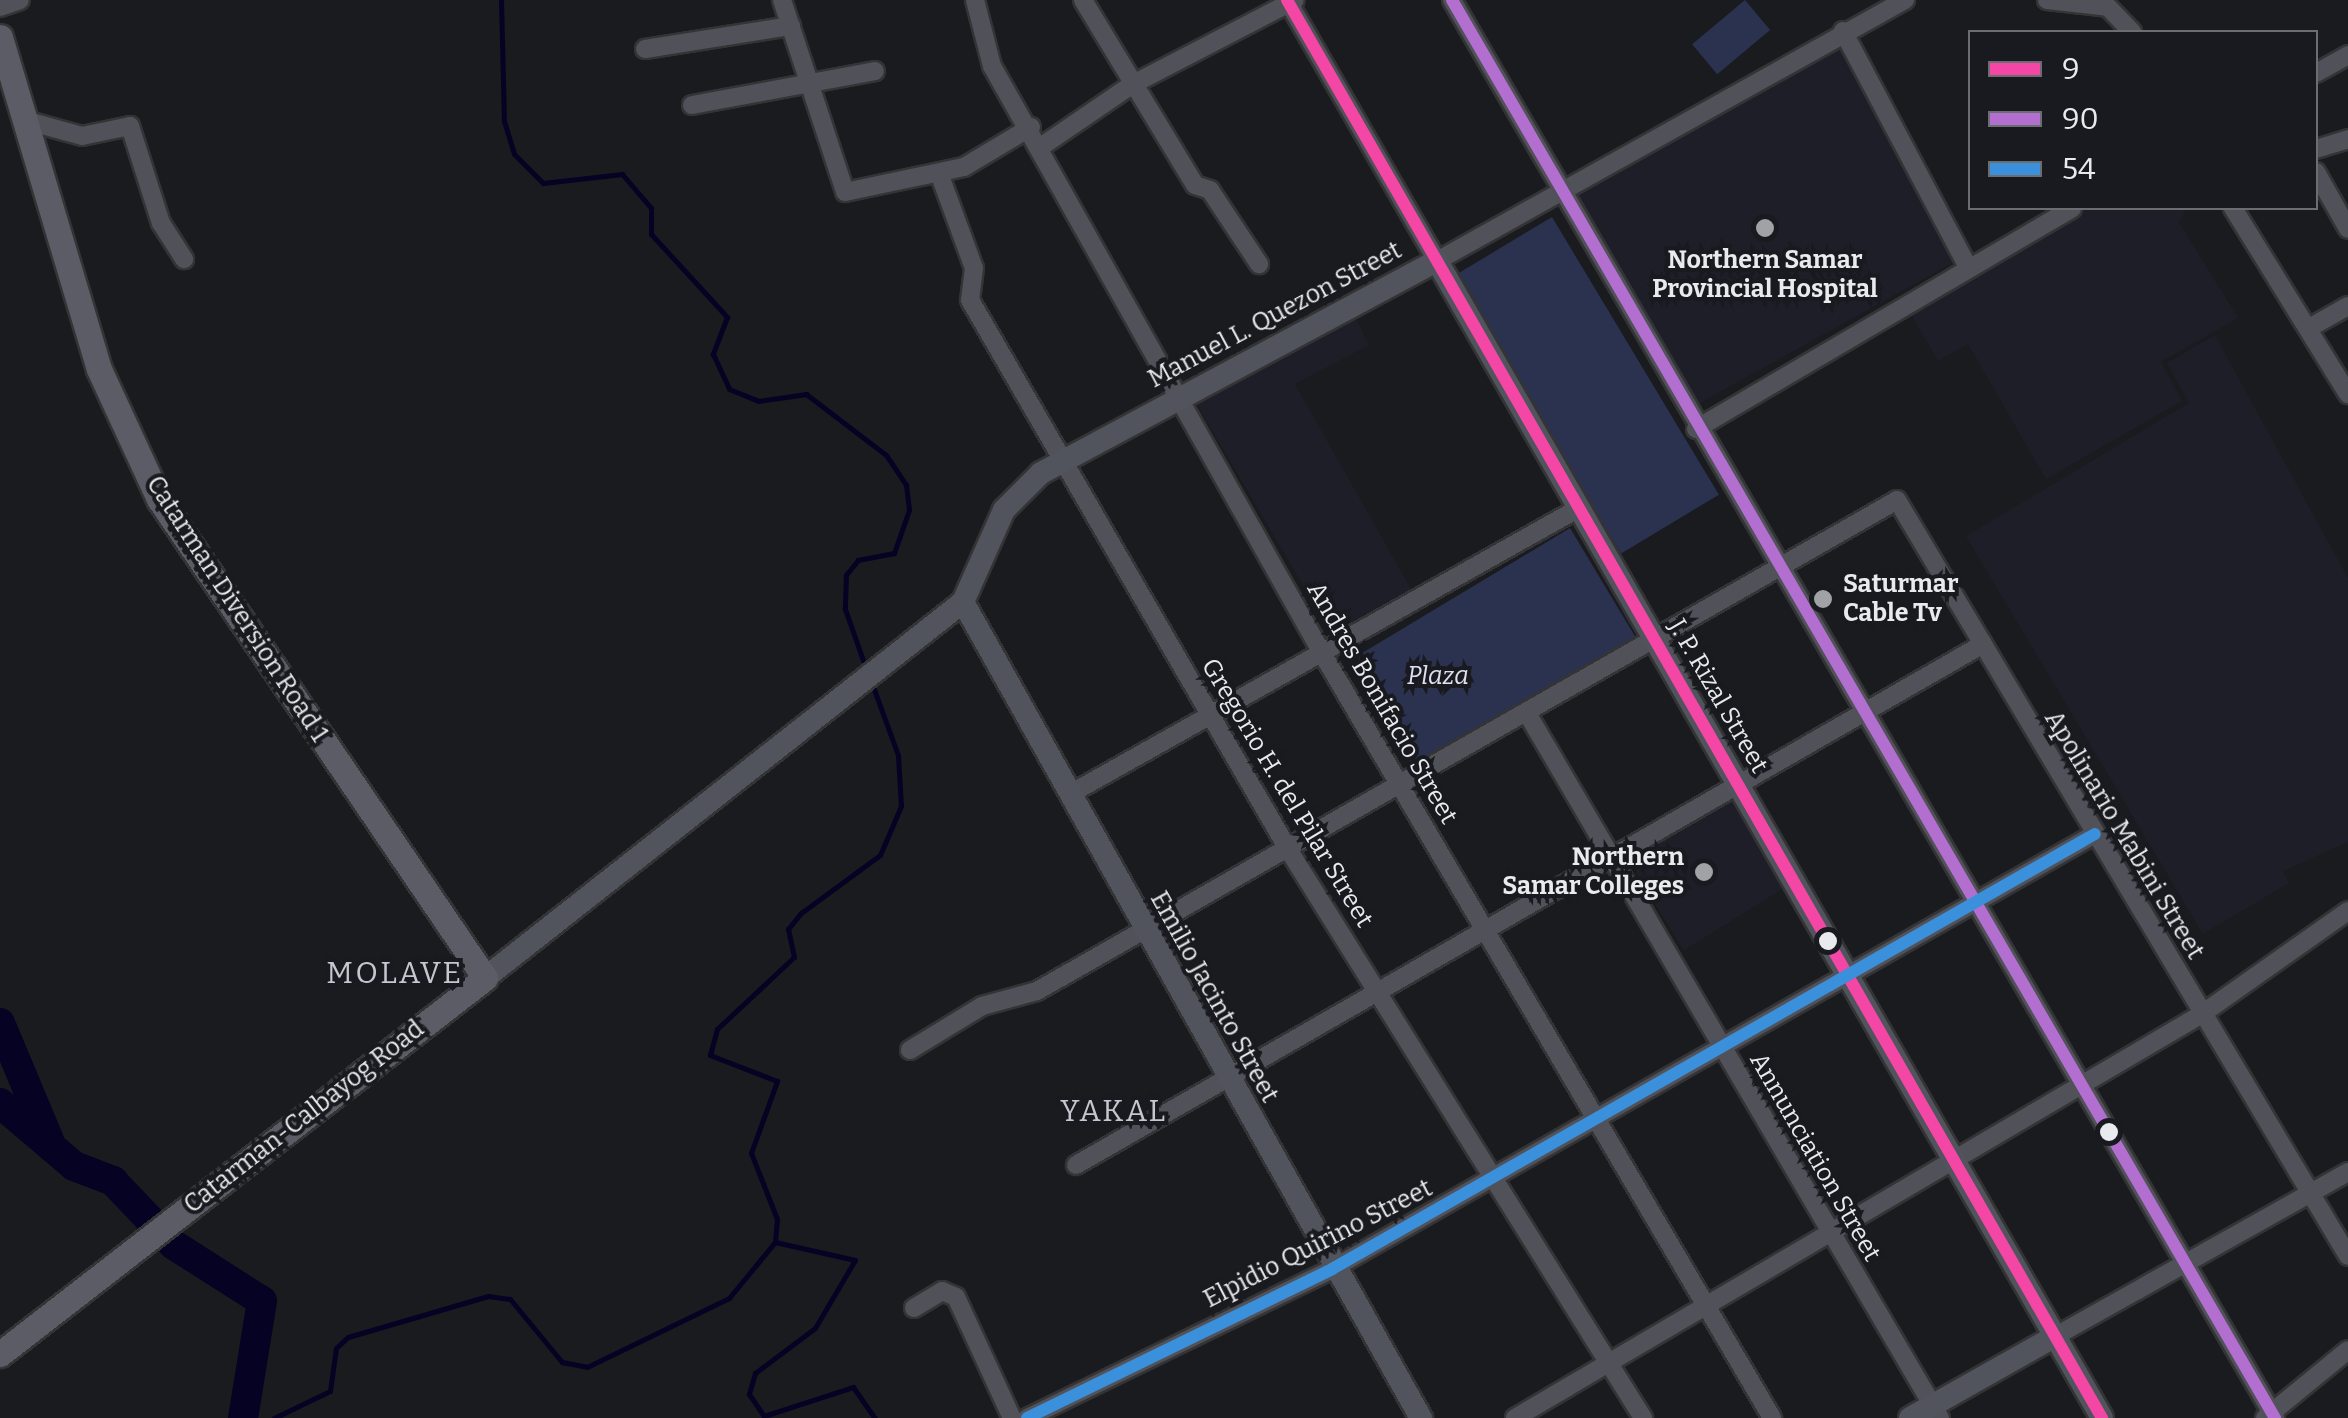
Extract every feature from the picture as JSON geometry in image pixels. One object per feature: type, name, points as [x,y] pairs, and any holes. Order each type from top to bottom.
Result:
[{"type":"main road","name":"Catarman Diversion Road 1","points":[[0,36],[99,369],[159,499],[485,978]]},
{"type":"main road","name":"Manuel L. Quezon Street","points":[[891,658],[963,602],[1004,510],[1062,459],[1438,261]]},
{"type":"main road","name":"J. P. Rizal Street","points":[[1438,261],[2102,1418]]},
{"type":"main road","name":"Emilio Jacinto Street","points":[[963,602],[1332,1269],[1421,1418]]},
{"type":"main road","name":"Catarman-Calbayog Road","points":[[0,1354],[891,658]]},
{"type":"main road","points":[[1910,1418],[1936,1412],[2054,1337]]},
{"type":"street","points":[[0,8],[20,0]]},
{"type":"street","points":[[782,0],[806,88],[845,192],[939,173],[1031,127]]},
{"type":"street","name":"Andres Bonifacio Street","points":[[974,0],[992,66],[1031,127],[1182,394],[1322,653],[1772,1418]]},
{"type":"street","points":[[1083,0],[1195,185],[1210,190],[1259,264]]},
{"type":"street","points":[[1452,0],[1555,192],[1779,568],[1973,902],[2076,1089],[2270,1416],[2348,1350]]},
{"type":"street","name":"Manuel L. Quezon Street","points":[[1438,261],[1843,31],[1905,0]]},
{"type":"street","points":[[2047,0],[2128,25]]},
{"type":"street","points":[[1042,146],[1133,84],[1290,1]]},
{"type":"street","name":"J. P. Rizal Street","points":[[1290,1],[1438,261]]},
{"type":"street","points":[[645,50],[791,26]]},
{"type":"street","points":[[1843,31],[1968,267]]},
{"type":"street","points":[[2318,72],[2348,55]]},
{"type":"street","points":[[692,105],[806,88],[875,72]]},
{"type":"street","points":[[24,120],[82,136],[130,126],[161,224],[184,259]]},
{"type":"street","points":[[2318,149],[2348,139]]},
{"type":"street","name":"Gregorio H. del Pilar Street","points":[[939,173],[974,268],[970,300],[1288,849],[1380,990],[1643,1418]]},
{"type":"street","points":[[2318,176],[2348,229]]},
{"type":"street","points":[[1696,429],[2068,210]]},
{"type":"street","points":[[2234,210],[2348,394]]},
{"type":"street","points":[[2309,328],[2348,306]]},
{"type":"street","name":"Apolinario Mabini Street","points":[[1779,568],[1897,500],[2202,1014],[2314,1192],[2348,1256]]},
{"type":"street","points":[[1070,794],[1579,508]]},
{"type":"street","points":[[910,1050],[1146,930],[1779,568]]},
{"type":"street","points":[[1076,1165],[1983,644]]},
{"type":"street","name":"Annunciation Street","points":[[1527,713],[1936,1412]]},
{"type":"street","name":"Elpidio Quirino Street","points":[[1027,1418],[1332,1269],[1598,1122],[2094,834]]},
{"type":"street","points":[[1515,1418],[1612,1366],[2202,1014],[2348,910]]},
{"type":"street","points":[[2054,1337],[2185,1268],[2348,1172]]},
{"type":"street","points":[[914,1308],[942,1291],[956,1296],[1012,1418]]},
{"type":"shaded area","name":"Northern Samar Provincial Hospital","points":[[1839,39],[1961,259],[1688,410],[1566,190]]},
{"type":"shaded area","points":[[2073,210],[2186,210],[2179,222],[2238,318],[2161,362],[2182,401],[2046,479],[1968,344],[1938,361],[1906,306]]},
{"type":"shaded area","points":[[1355,317],[1369,345],[1295,384],[1411,589],[1331,633],[1197,405]]},
{"type":"shaded area","points":[[2215,335],[2348,578],[2348,842],[2283,871],[2289,883],[2203,934],[1966,536],[2189,403],[2167,363]]},
{"type":"shaded area","name":"Northern Samar Colleges","points":[[1727,795],[1785,887],[1684,950],[1626,858]]},
{"type":"green space","points":[[1745,0],[1770,30],[1717,74],[1692,44]]},
{"type":"green space","points":[[1552,217],[1719,495],[1621,553],[1454,276]]},
{"type":"green space","name":"Plaza","points":[[1570,528],[1637,639],[1416,772],[1349,661]]},
{"type":"waterway","points":[[501,0],[504,121],[514,154],[543,183],[622,174],[651,208],[651,234],[727,317],[713,354],[729,389],[758,401],[806,394],[886,455],[906,485],[909,510],[894,553],[858,560],[846,575],[845,609],[866,669]]},
{"type":"waterway","points":[[274,1418],[330,1391],[336,1348],[348,1337],[488,1296],[510,1299],[562,1362],[587,1367],[729,1298],[775,1242],[777,1219],[751,1153],[777,1081],[710,1055],[717,1029],[794,957],[788,929],[801,913],[880,855],[901,806],[898,755],[872,684]]},
{"type":"waterway","points":[[0,1023],[49,1140]]},
{"type":"waterway","points":[[0,1103],[74,1166],[113,1181],[174,1245],[262,1301],[243,1418]]},
{"type":"waterway","points":[[775,1242],[855,1260],[815,1328],[755,1373],[749,1394],[764,1416],[853,1387],[875,1418]]},
{"type":"transit line","name":"9","points":[[1287,0],[2102,1418]]},
{"type":"transit line","name":"90","points":[[1452,0],[2275,1418]]},
{"type":"transit line","name":"54","points":[[1027,1418],[1332,1269],[2095,834]]},
{"type":"place","name":"Northern Samar Provincial Hospital","points":[[1765,228]]},
{"type":"place","name":"Saturmar Cable Tv","points":[[1823,599]]},
{"type":"place","name":"Northern Samar Colleges","points":[[1704,872]]},
{"type":"district","name":"MOLAVE","points":[[395,973]]},
{"type":"district","name":"YAKAL","points":[[1114,1111]]}]
